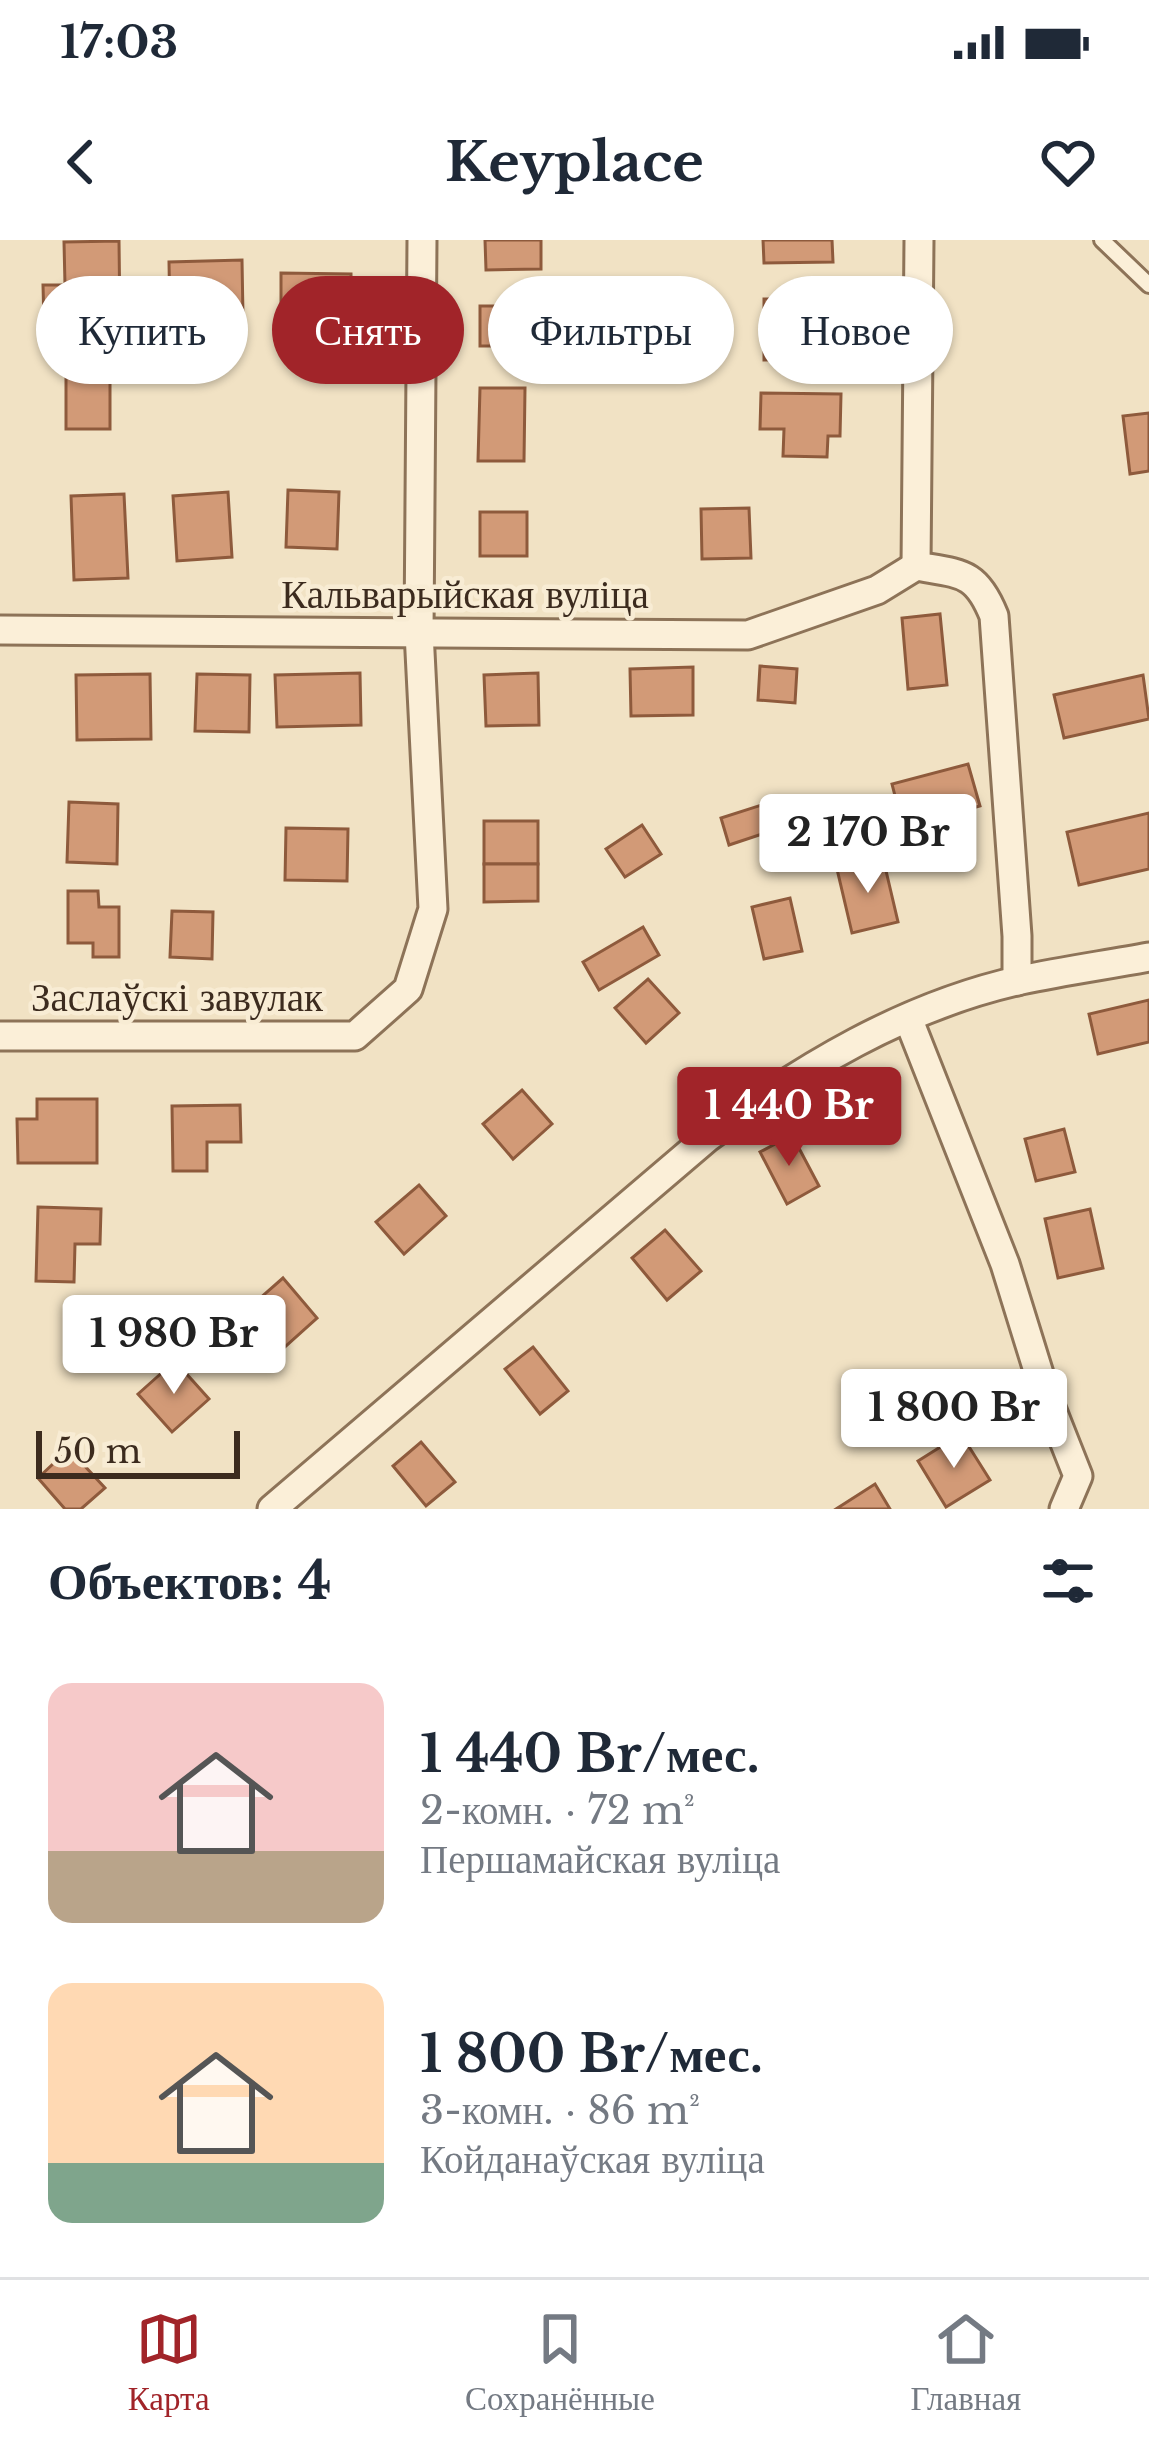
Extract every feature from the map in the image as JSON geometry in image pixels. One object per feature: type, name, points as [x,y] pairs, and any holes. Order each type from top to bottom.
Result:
[{"type":"street","points":[[419,632],[422,240]]},
{"type":"street","points":[[920,240],[916,566],[950,572],[983,588],[994,616],[1017,981]]},
{"type":"street","name":"Кальварыйская вуліца","points":[[0,630],[748,635],[877,590],[916,566]]},
{"type":"street","name":"Заслаўскі завулак","points":[[0,1036],[355,1036],[408,989],[433,909],[419,632]]},
{"type":"street","points":[[272,1509],[707,1138],[773,1089],[846,1046],[908,1018],[1017,981],[1149,957]]},
{"type":"street","points":[[908,1018],[1005,1264],[1044,1390],[1078,1476],[1064,1509]]},
{"type":"lane","points":[[1102,240],[1149,285]]},
{"type":"building","points":[[485,240],[541,240],[541,269],[486,270]]},
{"type":"building","points":[[763,240],[832,240],[833,262],[764,263]]},
{"type":"building","points":[[119,241],[119,276],[65,276],[64,242]]},
{"type":"building","points":[[242,260],[242,276],[169,276],[169,262]]},
{"type":"building","points":[[281,273],[351,274],[351,276]]},
{"type":"building","points":[[480,306],[488,306],[488,346],[480,346]]},
{"type":"building","points":[[66,384],[110,384],[110,429],[66,429]]},
{"type":"building","points":[[480,388],[525,388],[524,461],[478,461]]},
{"type":"building","points":[[761,393],[841,394],[840,436],[828,436],[827,457],[783,456],[784,429],[760,429]]},
{"type":"building","points":[[1149,413],[1149,471],[1130,474],[1123,416]]},
{"type":"building","points":[[288,490],[339,492],[337,549],[286,547]]},
{"type":"building","points":[[228,492],[232,557],[177,561],[173,496]]},
{"type":"building","points":[[124,494],[128,578],[74,580],[71,496]]},
{"type":"building","points":[[749,508],[751,558],[702,559],[701,509]]},
{"type":"building","points":[[480,512],[527,512],[527,556],[480,556]]},
{"type":"building","points":[[940,614],[947,685],[908,689],[902,618]]},
{"type":"building","points":[[760,666],[797,669],[795,703],[758,700]]},
{"type":"building","points":[[693,667],[693,715],[631,716],[630,669]]},
{"type":"building","points":[[360,673],[361,725],[277,727],[275,675]]},
{"type":"building","points":[[538,673],[539,725],[486,726],[484,675]]},
{"type":"building","points":[[150,674],[151,739],[77,740],[76,675]]},
{"type":"building","points":[[197,674],[250,675],[249,732],[195,731]]},
{"type":"building","points":[[1143,675],[1149,719],[1064,738],[1054,695]]},
{"type":"building","points":[[968,764],[980,806],[903,827],[892,784]]},
{"type":"building","points":[[69,802],[118,804],[117,864],[67,862]]},
{"type":"building","points":[[771,802],[780,828],[729,845],[721,818]]},
{"type":"building","points":[[1149,813],[1149,869],[1079,885],[1067,832]]},
{"type":"building","points":[[484,821],[538,821],[538,864],[484,864]]},
{"type":"building","points":[[642,825],[661,854],[625,877],[606,849]]},
{"type":"building","points":[[286,828],[348,829],[347,881],[285,880]]},
{"type":"building","points":[[883,858],[898,922],[852,933],[837,869]]},
{"type":"building","points":[[484,864],[538,864],[538,901],[484,902]]},
{"type":"building","points":[[68,891],[98,891],[99,907],[119,907],[119,957],[93,957],[93,943],[68,943]]},
{"type":"building","points":[[790,898],[802,951],[764,959],[752,907]]},
{"type":"building","points":[[172,911],[213,912],[212,959],[170,957]]},
{"type":"building","points":[[643,927],[659,955],[599,990],[583,962]]},
{"type":"building","points":[[648,979],[679,1013],[646,1043],[615,1008]]},
{"type":"building","points":[[1149,1000],[1149,1042],[1098,1054],[1089,1014]]},
{"type":"building","points":[[522,1090],[552,1124],[513,1159],[483,1124]]},
{"type":"building","points":[[37,1099],[97,1099],[97,1163],[18,1163],[17,1119],[37,1119]]},
{"type":"building","points":[[240,1105],[241,1142],[207,1142],[207,1171],[173,1171],[172,1106]]},
{"type":"building","points":[[1064,1129],[1075,1172],[1036,1181],[1025,1139]]},
{"type":"building","points":[[792,1135],[819,1186],[787,1204],[760,1152]]},
{"type":"building","points":[[419,1185],[446,1216],[404,1254],[376,1222]]},
{"type":"building","points":[[38,1207],[101,1209],[100,1244],[75,1244],[74,1282],[36,1281]]},
{"type":"building","points":[[1090,1209],[1103,1268],[1058,1278],[1045,1219]]},
{"type":"building","points":[[665,1230],[701,1271],[667,1300],[632,1258]]},
{"type":"building","points":[[283,1278],[317,1318],[278,1353],[243,1313]]},
{"type":"building","points":[[533,1347],[568,1391],[540,1414],[505,1369]]},
{"type":"building","points":[[175,1361],[209,1399],[172,1432],[138,1394]]},
{"type":"building","points":[[961,1434],[990,1480],[946,1507],[918,1461]]},
{"type":"building","points":[[421,1442],[455,1482],[426,1506],[393,1466]]},
{"type":"building","points":[[69,1449],[105,1488],[81,1509],[65,1509],[38,1478]]},
{"type":"building","points":[[875,1484],[890,1509],[836,1509]]}]
